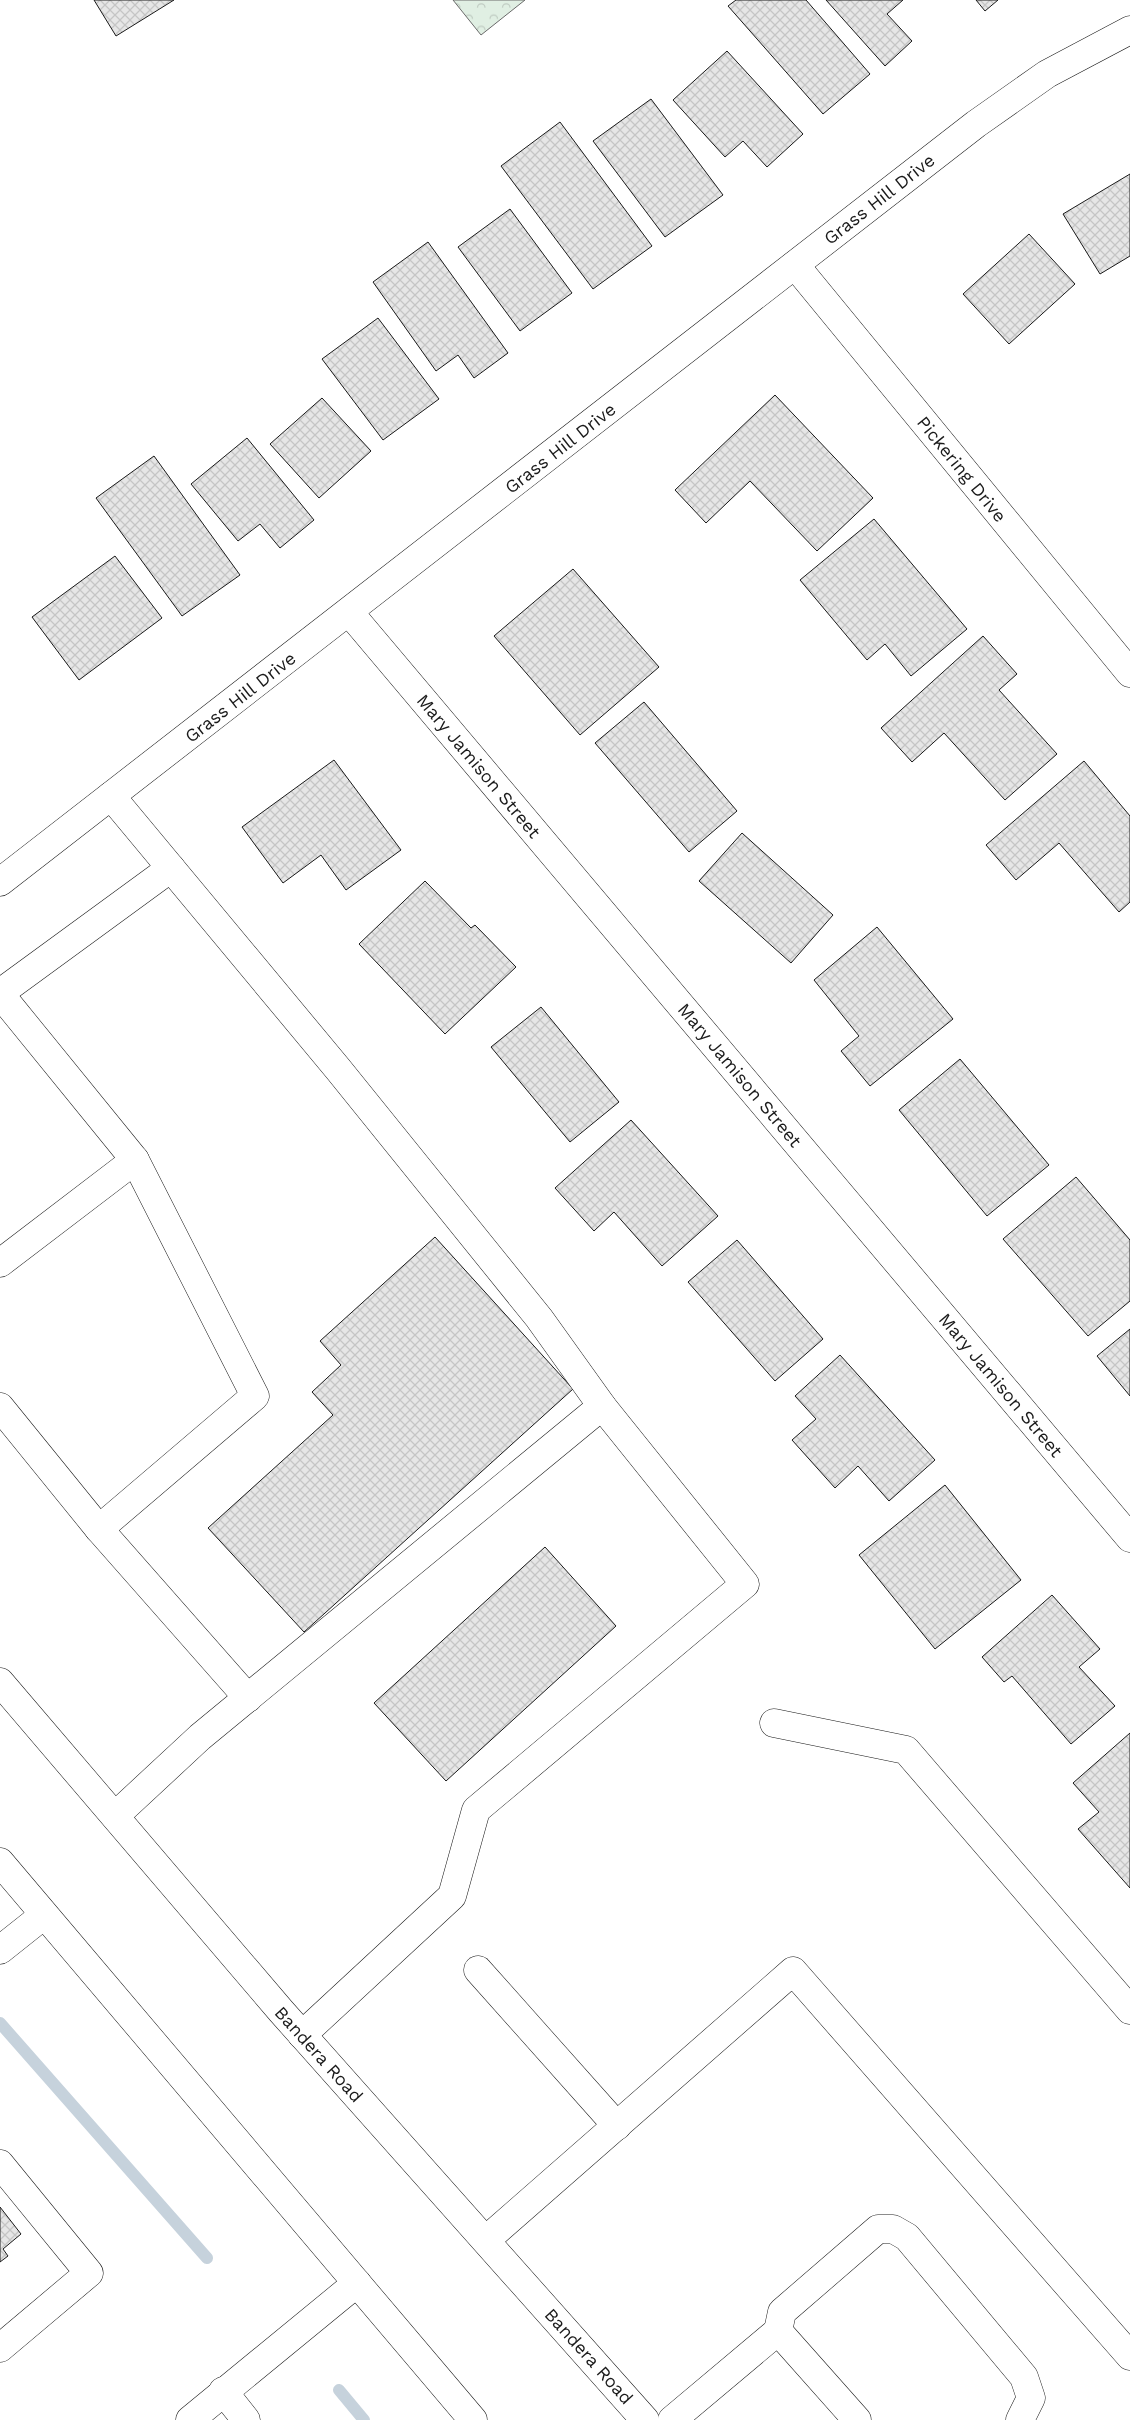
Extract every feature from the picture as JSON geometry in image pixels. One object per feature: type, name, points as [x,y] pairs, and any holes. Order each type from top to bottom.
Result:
[{"type":"street","name":"Grass Hill Drive","points":[[0,882],[976,124],[1047,74],[1130,30]]},
{"type":"street","name":"Pickering Drive","points":[[795,265],[1130,673]]},
{"type":"street","name":"Mary Jamison Street","points":[[349,612],[1130,1538]]},
{"type":"street","points":[[111,796],[338,1069],[539,1318],[602,1406],[745,1584],[476,1810],[452,1896],[302,2035]]},
{"type":"street","points":[[99,1529],[256,1396],[135,1160],[0,994],[171,868]]},
{"type":"street","points":[[0,1263],[135,1160]]},
{"type":"street","points":[[115,1816],[200,1737],[602,1406]]},
{"type":"street","points":[[0,1407],[99,1529],[248,1698]]},
{"type":"street","name":"Bandera Road","points":[[0,1682],[302,2035],[645,2420]]},
{"type":"street","points":[[774,1723],[906,1750],[1130,2010]]},
{"type":"street","points":[[0,1862],[473,2420]]},
{"type":"street","points":[[0,1950],[44,1915]]},
{"type":"street","points":[[478,1970],[617,2126]]},
{"type":"street","points":[[486,2240],[793,1971],[1130,2356]]},
{"type":"street","points":[[0,2164],[89,2274],[0,2348]]},
{"type":"street","points":[[672,2420],[778,2331],[782,2312],[878,2230],[893,2229],[907,2237],[1024,2377],[1030,2398],[1020,2420]]},
{"type":"street","points":[[190,2420],[357,2283]]},
{"type":"street","points":[[778,2331],[857,2420]]},
{"type":"street","points":[[223,2391],[246,2420]]},
{"type":"green space","points":[[453,0],[525,0],[481,35]]},
{"type":"building","points":[[94,0],[174,0],[116,36]]},
{"type":"building","points":[[736,0],[806,0],[870,74],[823,114],[728,6]]},
{"type":"building","points":[[826,0],[903,0],[887,14],[912,41],[885,66]]},
{"type":"building","points":[[976,0],[998,0],[985,11]]},
{"type":"building","points":[[727,51],[803,134],[767,167],[743,141],[725,157],[673,100]]},
{"type":"building","points":[[651,99],[723,195],[665,237],[593,141]]},
{"type":"building","points":[[560,122],[652,246],[593,289],[501,166]]},
{"type":"building","points":[[1130,174],[1130,256],[1100,274],[1063,214]]},
{"type":"building","points":[[510,209],[572,293],[520,331],[458,247]]},
{"type":"building","points":[[1029,234],[1075,284],[1009,344],[963,294]]},
{"type":"building","points":[[428,242],[508,353],[474,378],[458,355],[436,371],[373,282]]},
{"type":"building","points":[[378,318],[439,399],[383,440],[322,359]]},
{"type":"building","points":[[775,395],[873,498],[817,551],[750,481],[706,523],[675,490]]},
{"type":"building","points":[[322,398],[371,451],[319,498],[270,444]]},
{"type":"building","points":[[247,438],[314,520],[280,548],[260,524],[238,541],[191,484]]},
{"type":"building","points":[[154,456],[240,575],[182,616],[96,498]]},
{"type":"building","points":[[874,519],[967,629],[911,676],[885,644],[867,660],[800,580]]},
{"type":"building","points":[[115,556],[162,618],[79,680],[32,617]]},
{"type":"building","points":[[573,569],[659,667],[580,735],[494,636]]},
{"type":"building","points":[[983,636],[1017,674],[999,690],[1057,754],[1005,800],[944,733],[912,762],[881,728]]},
{"type":"building","points":[[644,702],[737,811],[689,852],[595,743]]},
{"type":"building","points":[[334,760],[401,850],[346,890],[321,855],[283,883],[242,827]]},
{"type":"building","points":[[1084,761],[1130,816],[1130,902],[1119,912],[1059,843],[1016,880],[986,845]]},
{"type":"building","points":[[742,833],[833,915],[791,963],[699,881]]},
{"type":"building","points":[[425,881],[471,928],[475,925],[516,967],[445,1034],[359,944]]},
{"type":"building","points":[[877,927],[953,1019],[870,1086],[841,1051],[859,1036],[814,980]]},
{"type":"building","points":[[541,1007],[619,1102],[570,1142],[491,1047]]},
{"type":"building","points":[[960,1059],[1049,1165],[987,1216],[899,1110]]},
{"type":"building","points":[[631,1120],[718,1216],[662,1266],[614,1212],[594,1231],[555,1188]]},
{"type":"building","points":[[1076,1177],[1130,1240],[1130,1301],[1088,1336],[1003,1239]]},
{"type":"building","points":[[435,1237],[573,1389],[304,1632],[208,1528],[333,1415],[312,1392],[341,1365],[320,1341]]},
{"type":"building","points":[[737,1240],[823,1339],[775,1381],[688,1282]]},
{"type":"building","points":[[1130,1329],[1130,1396],[1097,1356]]},
{"type":"building","points":[[840,1355],[935,1460],[889,1501],[858,1466],[835,1488],[792,1440],[816,1419],[795,1396]]},
{"type":"building","points":[[945,1485],[1021,1580],[935,1649],[859,1555]]},
{"type":"building","points":[[545,1547],[616,1626],[446,1781],[374,1703]]},
{"type":"building","points":[[1052,1595],[1100,1649],[1079,1667],[1115,1706],[1071,1744],[1012,1676],[1004,1682],[982,1657]]},
{"type":"building","points":[[1130,1733],[1130,1888],[1078,1829],[1099,1812],[1073,1783]]},
{"type":"building","points":[[0,2207],[21,2234],[3,2249],[8,2256],[0,2262]]},
{"type":"waterway","points":[[0,2023],[207,2258]]},
{"type":"waterway","points":[[339,2390],[364,2420]]}]
